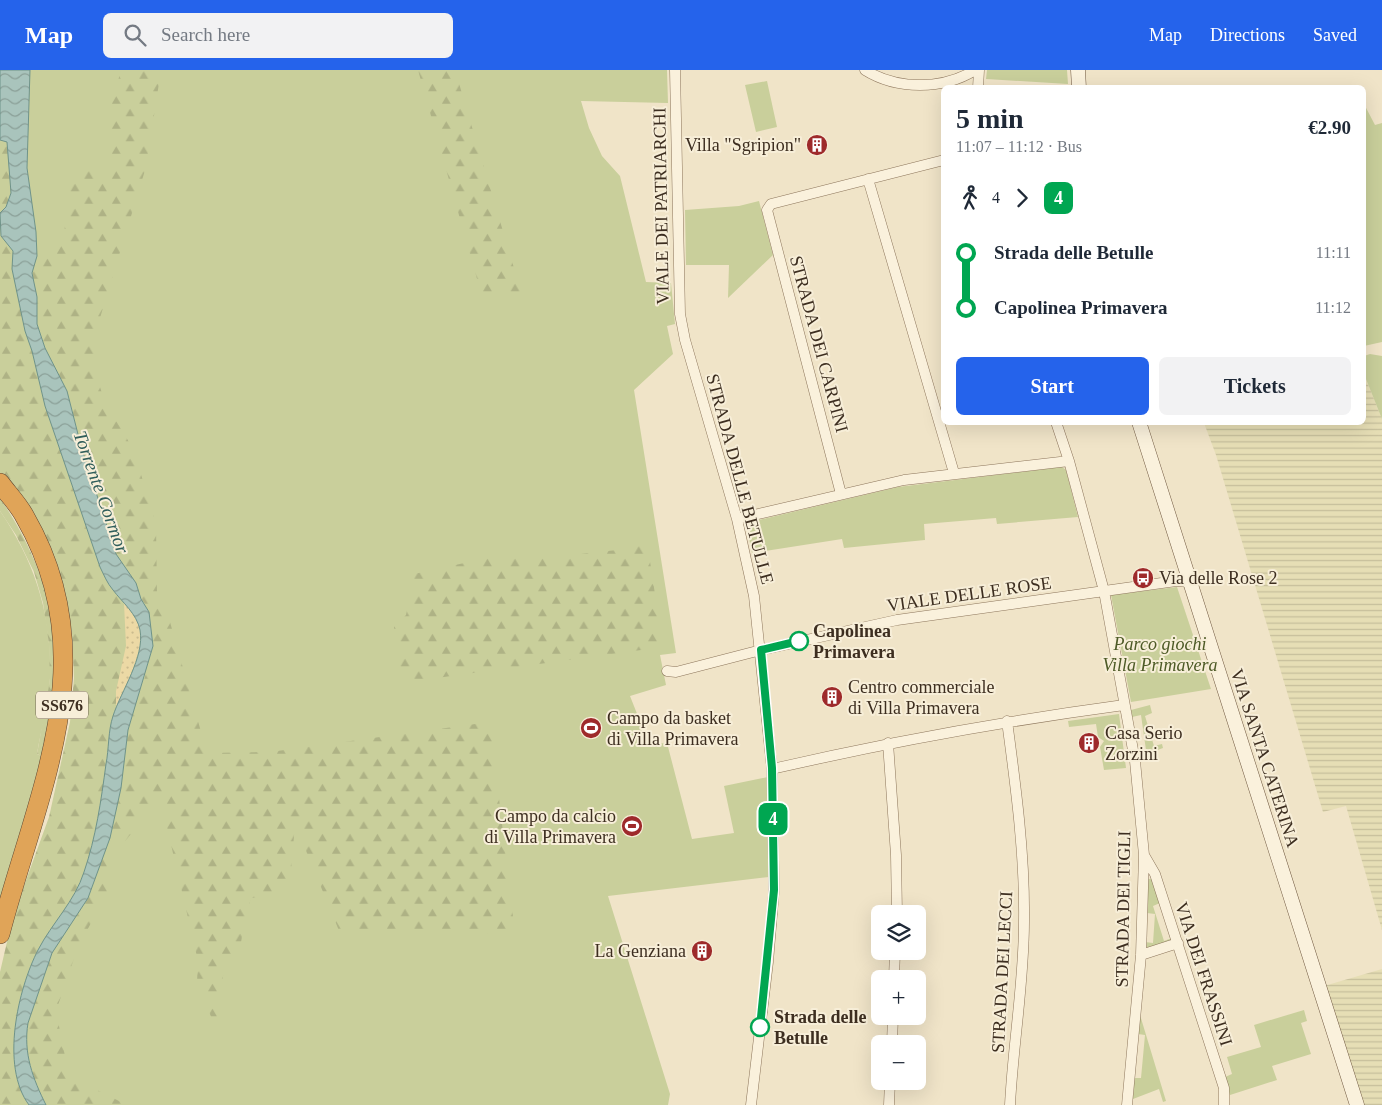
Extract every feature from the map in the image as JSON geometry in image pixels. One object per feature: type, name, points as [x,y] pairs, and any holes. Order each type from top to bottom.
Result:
[{"type":"highway","name":"SS676","points":[[0,484],[24,515],[40,544],[58,596],[64,650],[60,715],[38,808],[0,934]]},
{"type":"street","name":"VIALE DEI PATRIARCHI","points":[[675,70],[680,314],[685,340]]},
{"type":"street","points":[[865,70],[899,84],[935,84],[965,76],[975,70]]},
{"type":"street","points":[[978,85],[979,70]]},
{"type":"street","points":[[1078,70],[1079,85]]},
{"type":"street","points":[[941,161],[868,179],[954,473]]},
{"type":"street","name":"STRADA DEI CARPINI","points":[[841,494],[767,210],[771,204],[868,179]]},
{"type":"street","name":"STRADA DELLE BETULLE","points":[[685,340],[737,519],[754,596],[772,768],[774,890],[768,962],[751,1105]]},
{"type":"street","name":"STRADA DEI TIGLI","points":[[1057,425],[1069,461],[1104,591],[1135,761],[1144,855],[1141,955],[1127,1105]]},
{"type":"street","name":"VIA SANTA CATERINA","points":[[1140,425],[1357,1105]]},
{"type":"street","points":[[737,519],[904,480],[1069,461]]},
{"type":"street","name":"VIALE DELLE ROSE","points":[[667,671],[676,672],[761,650],[897,620],[1183,580],[1189,582]]},
{"type":"street","points":[[772,768],[888,742],[1006,721],[1124,705]]},
{"type":"street","name":"STRADA DEI LECCI","points":[[1006,721],[1017,794],[1023,870],[1024,923],[1010,1105]]},
{"type":"street","points":[[888,742],[896,855],[897,905]]},
{"type":"street","name":"VIA DEI FRASSINI","points":[[1144,855],[1155,874],[1178,943],[1224,1088],[1224,1105]]},
{"type":"street","points":[[1141,955],[1178,943]]},
{"type":"street","points":[[889,1105],[890,1090]]},
{"type":"shaded area","points":[[1366,379],[1382,419],[1382,930],[1346,806],[1323,812],[1216,455],[1205,425],[1366,425]]},
{"type":"shaded area","points":[[1382,969],[1382,1105],[1363,1105],[1324,986]]},
{"type":"green space","points":[[0,70],[667,70],[668,103],[581,101],[589,128],[602,156],[620,176],[646,282],[671,283],[675,324],[667,326],[673,354],[634,390],[676,653],[660,655],[666,685],[630,696],[649,744],[667,743],[692,839],[734,833],[724,786],[768,777],[769,877],[608,896],[670,1094],[668,1105],[4,1105],[0,1082],[0,1038],[69,766],[82,654],[76,611],[0,458]]},
{"type":"green space","points":[[121,70],[161,70],[146,167],[96,331],[94,368],[106,406],[123,431],[135,454],[156,525],[157,596],[170,622],[207,753],[270,752],[490,722],[515,934],[340,933],[295,824],[289,895],[251,898],[239,954],[224,972],[220,989],[221,1018],[214,1024],[197,982],[198,961],[160,797],[123,844],[110,839],[110,888],[78,947],[56,1011],[69,1076],[127,1105],[46,1105],[30,1066],[27,1045],[28,1023],[52,953],[88,898],[110,838],[121,788],[128,730],[152,655],[147,606],[141,599],[136,582],[116,554],[81,446],[67,391],[40,337],[37,324],[37,297],[32,272],[37,256],[63,240],[73,169],[109,169],[110,110]]},
{"type":"green space","points":[[418,70],[455,70],[522,295],[481,293]]},
{"type":"green space","points":[[987,70],[1067,70],[1068,84],[986,79]]},
{"type":"green space","points":[[767,81],[777,127],[756,132],[745,85]]},
{"type":"green space","points":[[1366,108],[1375,125],[1382,123],[1382,342],[1366,346]]},
{"type":"green space","points":[[0,140],[7,142],[11,193],[6,207],[0,213]]},
{"type":"green space","points":[[759,201],[773,255],[728,298],[729,265],[686,265],[685,210],[739,206]]},
{"type":"green space","points":[[0,223],[1,236],[13,251],[12,269],[25,331],[32,351],[45,406],[100,567],[107,581],[124,603],[127,629],[98,824],[84,872],[73,897],[39,949],[23,991],[14,1028],[13,1056],[24,1099],[29,1105],[0,1105],[0,972],[13,916],[49,817],[70,722],[74,678],[72,634],[64,593],[45,542],[0,474]]},
{"type":"green space","points":[[1366,355],[1382,356],[1382,419],[1366,379]]},
{"type":"green space","points":[[1062,467],[1066,470],[1078,517],[997,524],[996,518],[924,524],[925,540],[844,548],[842,539],[752,553],[746,523],[898,487]]},
{"type":"green space","points":[[0,498],[24,538],[42,579],[53,623],[56,669],[44,757],[37,754],[50,680],[49,644],[43,603],[34,572],[16,535],[0,511]]},
{"type":"green space","points":[[0,511],[23,550],[39,590],[48,632],[50,678],[47,706],[37,754],[44,757],[0,909]]},
{"type":"green space","points":[[646,535],[663,647],[407,682],[397,659],[394,627],[406,615],[414,574],[515,552],[536,559],[635,548]]},
{"type":"green space","name":"Parco giochi Villa Primavera","points":[[1177,587],[1211,689],[1131,702],[1111,595]]},
{"type":"green space","points":[[1150,705],[1152,713],[1145,716],[1154,746],[1162,744],[1163,748],[1138,757],[1137,752],[1146,750],[1141,715],[1132,717],[1131,710]]},
{"type":"green space","points":[[1119,714],[1126,768],[1104,770],[1100,747],[1104,741],[1098,737],[1096,724],[1069,727],[1068,721]]},
{"type":"green space","points":[[1148,879],[1152,879],[1160,903],[1153,906],[1164,941],[1172,938],[1173,942],[1145,950],[1145,942],[1153,943],[1155,914],[1147,913]]},
{"type":"green space","points":[[1304,1010],[1307,1021],[1301,1023],[1311,1054],[1272,1066],[1277,1080],[1230,1095],[1225,1077],[1232,1074],[1227,1057],[1261,1047],[1254,1025]]},
{"type":"green space","points":[[1140,1015],[1166,1101],[1163,1102],[1159,1089],[1133,1099],[1134,1078],[1141,1078],[1145,1035],[1138,1034]]},
{"type":"sand","points":[[124,603],[138,623],[140,639],[137,659],[116,707],[116,691],[126,646]]},
{"type":"water","points":[[0,70],[30,70],[27,168],[36,232],[37,256],[32,273],[37,297],[37,324],[45,348],[67,391],[81,446],[116,554],[136,583],[141,599],[149,612],[153,646],[128,730],[121,788],[110,838],[88,898],[52,953],[28,1023],[27,1045],[30,1066],[46,1105],[29,1105],[20,1089],[15,1070],[14,1049],[19,1006],[24,985],[38,950],[75,893],[84,872],[98,819],[111,722],[136,662],[141,640],[136,619],[111,587],[100,567],[45,406],[32,351],[25,331],[12,269],[13,251],[1,236],[0,213],[6,207],[11,193],[7,142],[0,140]]},
{"type":"bus line","name":"4","points":[[760,1027],[774,890],[772,768],[761,650],[799,641]]},
{"type":"place","name":"Villa \"Sgripion\"","points":[[817,145]]},
{"type":"place","name":"Via delle Rose 2","points":[[1143,578]]},
{"type":"place","name":"Capolinea Primavera","points":[[799,641]]},
{"type":"place","name":"Centro commerciale di Villa Primavera","points":[[832,697]]},
{"type":"place","name":"Campo da basket di Villa Primavera","points":[[591,728]]},
{"type":"place","name":"Casa Serio Zorzini","points":[[1089,743]]},
{"type":"place","name":"Campo da calcio di Villa Primavera","points":[[632,826]]},
{"type":"place","name":"La Genziana","points":[[702,951]]},
{"type":"place","name":"Strada delle Betulle","points":[[760,1027]]},
{"type":"water label","name":"Torrente Cormor","points":[[102,492]]}]
